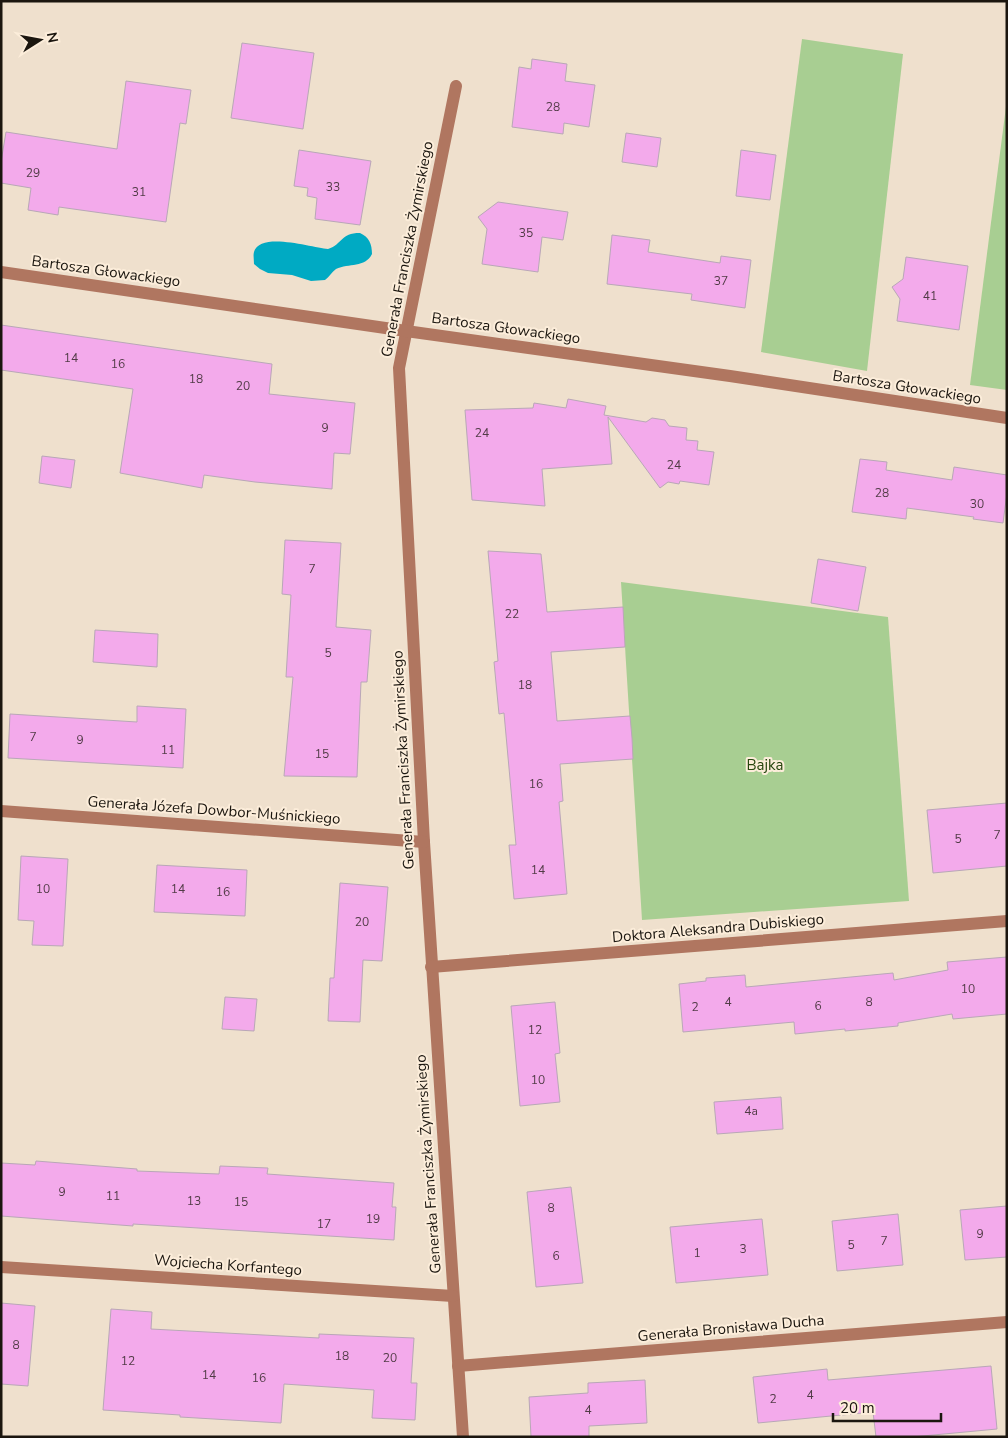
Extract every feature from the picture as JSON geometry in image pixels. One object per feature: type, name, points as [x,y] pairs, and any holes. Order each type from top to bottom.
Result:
[{"type":"street","name":"Generała Franciszka Żymirskiego","points":[[456,86],[399,368],[431,967],[463,1437]]},
{"type":"street","name":"Bartosza Głowackiego","points":[[1,272],[730,376],[1007,418]]},
{"type":"street","name":"Generała Józefa Dowbor-Muśnickiego","points":[[1,811],[424,842]]},
{"type":"street","name":"Doktora Aleksandra Dubiskiego","points":[[431,967],[1007,921]]},
{"type":"street","name":"Wojciecha Korfantego","points":[[1,1267],[453,1296]]},
{"type":"street","name":"Generała Bronisława Ducha","points":[[458,1366],[1007,1322]]},
{"type":"green space","points":[[802,39],[903,54],[867,371],[761,352]]},
{"type":"green space","points":[[1007,99],[1007,390],[970,385]]},
{"type":"green space","name":"Bajka","points":[[621,582],[888,617],[909,901],[642,920]]},
{"type":"water","points":[[353,233],[360,233],[371,244],[372,254],[361,263],[336,269],[325,280],[311,281],[292,275],[268,273],[254,264],[254,252],[258,246],[266,243],[288,242],[328,249]]},
{"type":"building","points":[[242,43],[314,53],[303,129],[231,118]]},
{"type":"building","points":[[532,59],[567,64],[565,81],[595,85],[589,127],[564,123],[563,134],[512,127],[519,67],[531,69]]},
{"type":"building","points":[[126,81],[191,90],[186,124],[180,123],[166,222],[59,207],[58,215],[28,210],[31,188],[1,183],[1,162],[6,132],[117,149]]},
{"type":"building","points":[[626,133],[661,138],[657,167],[622,162]]},
{"type":"building","points":[[299,150],[371,161],[360,225],[315,219],[317,198],[307,196],[308,188],[294,186]]},
{"type":"building","points":[[741,150],[776,155],[770,200],[736,196]]},
{"type":"building","points":[[498,202],[568,212],[563,240],[542,237],[538,272],[482,264],[487,229],[478,217]]},
{"type":"building","points":[[612,235],[650,240],[648,252],[720,263],[721,256],[751,260],[745,308],[691,300],[692,294],[607,284]]},
{"type":"building","points":[[906,257],[968,266],[959,330],[897,321],[900,299],[892,287],[903,279]]},
{"type":"building","points":[[1,325],[272,364],[269,394],[355,403],[350,454],[334,453],[332,489],[204,475],[202,488],[120,473],[133,389],[1,370]]},
{"type":"building","points":[[568,399],[606,406],[604,415],[646,422],[652,418],[665,420],[669,426],[687,428],[686,440],[698,441],[697,450],[714,452],[709,485],[680,481],[679,484],[668,482],[660,488],[608,417],[612,464],[542,469],[545,506],[472,500],[465,410],[533,408],[534,403],[566,408]]},
{"type":"building","points":[[42,456],[75,460],[71,488],[39,483]]},
{"type":"building","points":[[860,459],[887,462],[886,470],[952,480],[954,467],[1007,475],[1003,523],[907,508],[906,519],[852,512]]},
{"type":"building","points":[[285,540],[341,543],[336,627],[371,630],[367,682],[361,682],[357,777],[284,776],[293,677],[286,677],[291,595],[282,594]]},
{"type":"building","points":[[488,551],[541,554],[547,612],[623,607],[625,647],[551,652],[557,721],[630,716],[632,738],[633,759],[560,764],[563,801],[559,802],[567,894],[514,899],[509,845],[516,845],[504,713],[499,714],[494,662],[498,661]]},
{"type":"building","points":[[818,559],[866,567],[858,611],[811,603]]},
{"type":"building","points":[[95,630],[158,634],[157,667],[93,662]]},
{"type":"building","points":[[137,706],[186,709],[183,768],[8,758],[10,714],[137,722]]},
{"type":"building","points":[[1007,803],[1007,866],[933,873],[927,810]]},
{"type":"building","points":[[21,856],[68,859],[63,946],[32,945],[34,921],[18,920]]},
{"type":"building","points":[[157,865],[247,870],[245,916],[154,912]]},
{"type":"building","points":[[340,883],[388,887],[382,961],[363,960],[360,1022],[328,1021],[330,978],[334,978]]},
{"type":"building","points":[[1007,957],[1007,1014],[953,1019],[952,1014],[898,1023],[898,1026],[795,1034],[794,1022],[683,1032],[679,984],[706,981],[706,978],[745,975],[746,987],[893,973],[894,980],[948,970],[947,962]]},
{"type":"building","points":[[225,997],[257,999],[254,1031],[222,1029]]},
{"type":"building","points":[[555,1002],[560,1053],[555,1054],[560,1102],[520,1106],[511,1006]]},
{"type":"building","points":[[781,1097],[783,1129],[717,1134],[714,1102]]},
{"type":"building","points":[[36,1161],[137,1169],[137,1171],[219,1174],[220,1166],[268,1168],[267,1174],[394,1183],[392,1207],[396,1207],[394,1240],[133,1224],[133,1226],[1,1216],[1,1163],[35,1165]]},
{"type":"building","points":[[571,1187],[583,1283],[536,1287],[527,1192]]},
{"type":"building","points":[[1007,1206],[1007,1257],[965,1260],[960,1210]]},
{"type":"building","points":[[898,1214],[903,1265],[837,1271],[832,1221]]},
{"type":"building","points":[[762,1219],[768,1275],[676,1283],[670,1227]]},
{"type":"building","points":[[1,1303],[35,1306],[28,1386],[1,1384]]},
{"type":"building","points":[[111,1309],[152,1312],[151,1329],[319,1338],[319,1334],[414,1338],[411,1383],[417,1383],[415,1420],[372,1418],[374,1390],[284,1384],[281,1423],[103,1410]]},
{"type":"building","points":[[991,1366],[997,1429],[912,1437],[876,1437],[873,1412],[758,1423],[753,1377],[827,1369],[828,1380]]},
{"type":"building","points":[[645,1380],[647,1423],[589,1426],[589,1437],[531,1437],[529,1397],[588,1393],[588,1383]]}]
